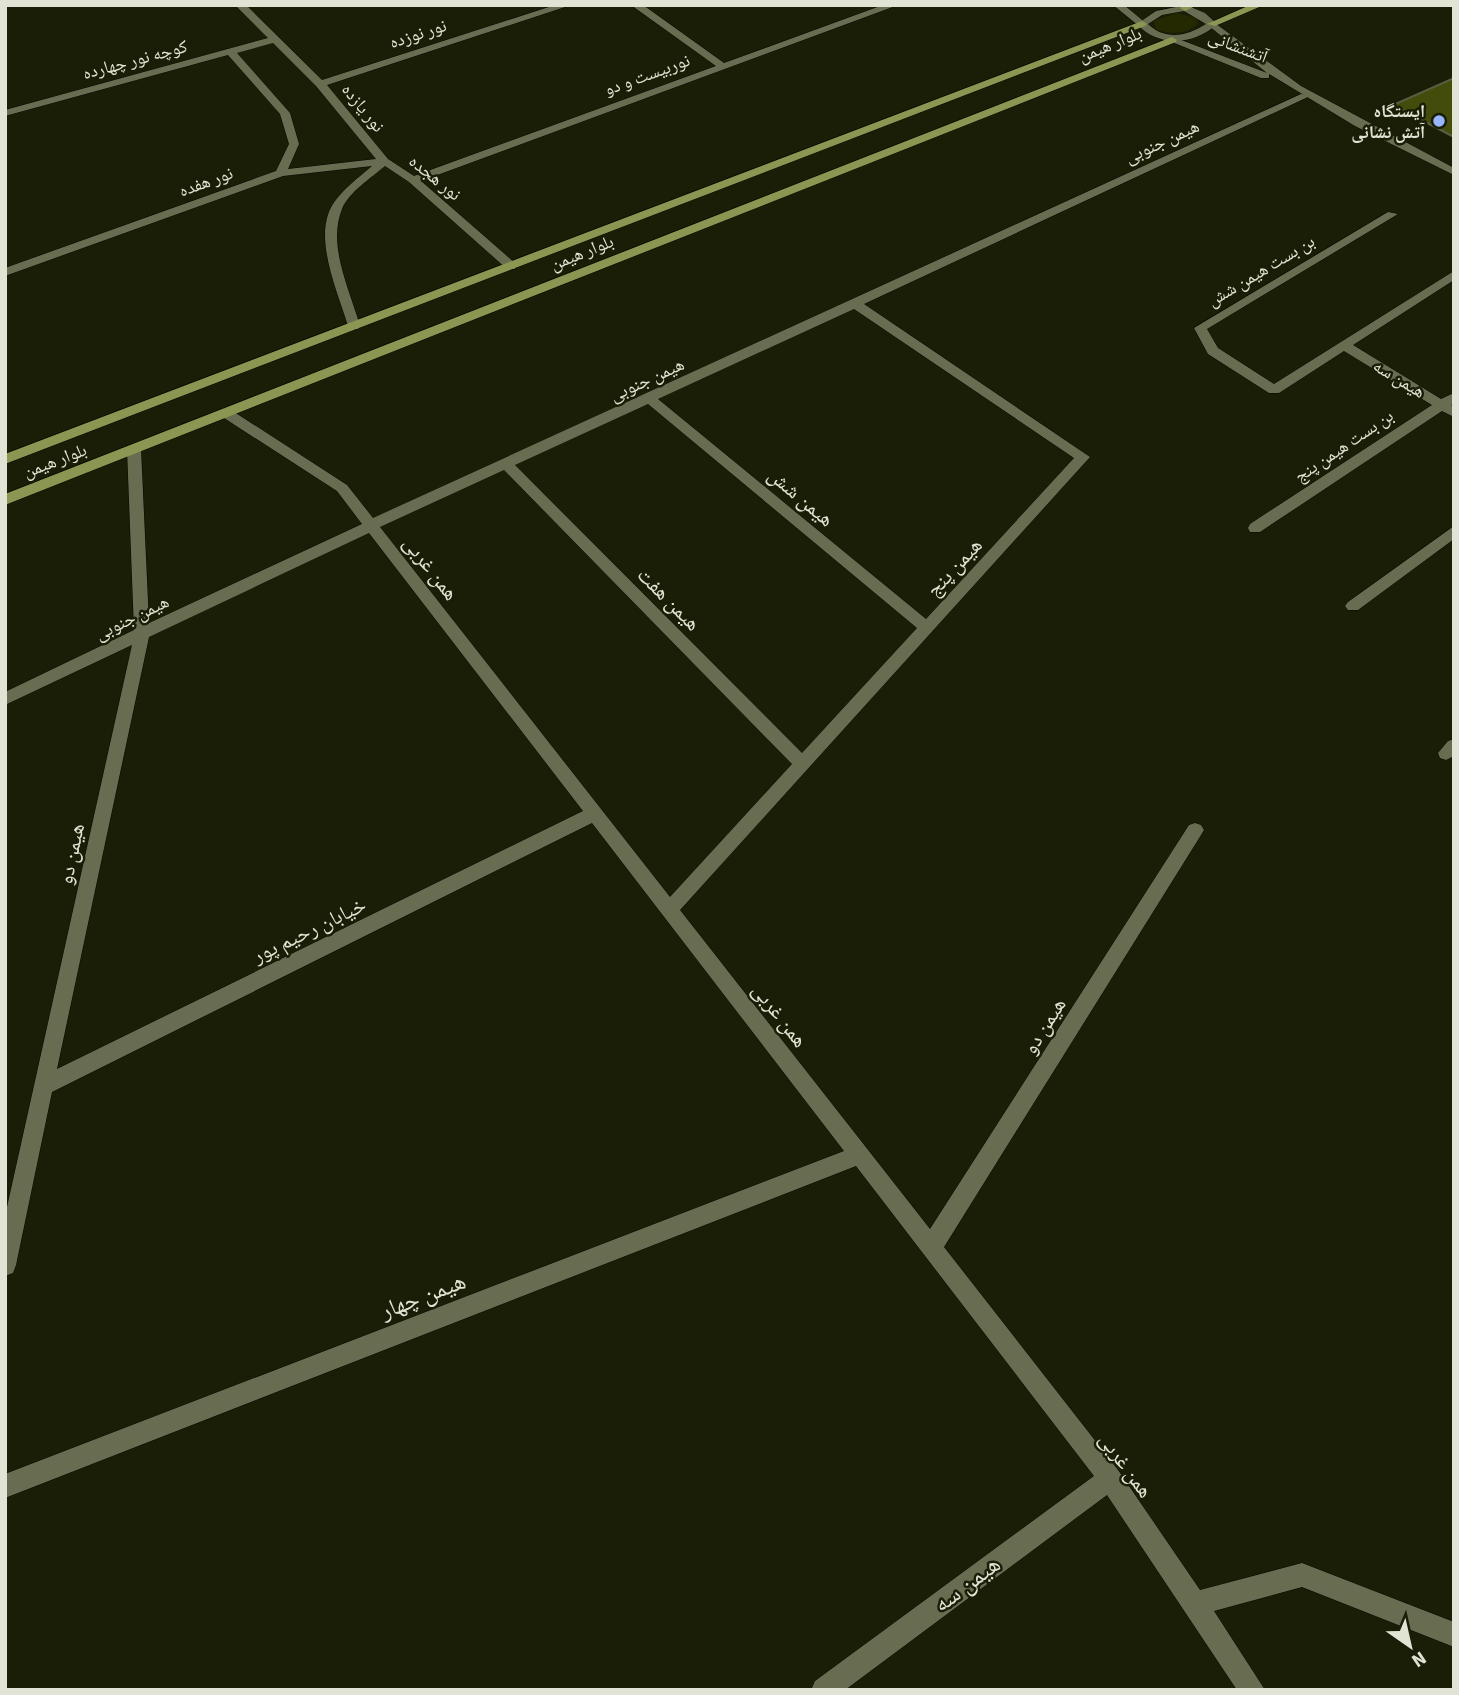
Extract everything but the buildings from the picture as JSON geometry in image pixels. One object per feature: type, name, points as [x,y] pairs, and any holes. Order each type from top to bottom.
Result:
[{"type":"main road","points":[[1212,24],[1259,5]]},
{"type":"main road","name":"بلوار هیمن","points":[[5,459],[1142,24]]},
{"type":"main road","name":"بلوار هیمن","points":[[5,500],[1172,40]]},
{"type":"street","name":"نور یازده","points":[[240,5],[320,84],[384,161]]},
{"type":"street","name":"نور نوزده","points":[[320,84],[566,5]]},
{"type":"street","points":[[636,5],[722,66]]},
{"type":"street","name":"نوربیست و دو","points":[[413,180],[893,5]]},
{"type":"street","name":"آتشنشانی","points":[[1118,5],[1153,34],[1290,87]]},
{"type":"street","points":[[1142,24],[1159,13],[1185,6]]},
{"type":"street","name":"آتشنشانی","points":[[1185,6],[1202,15],[1241,50],[1290,87],[1454,172]]},
{"type":"street","points":[[1172,40],[1189,37],[1212,24]]},
{"type":"street","name":"کوچه نور چهارده","points":[[5,113],[275,39]]},
{"type":"street","points":[[231,52],[285,113],[294,144],[281,173]]},
{"type":"street","name":"هیمن جنوبی","points":[[5,699],[370,526],[1305,96]]},
{"type":"street","name":"نور یازده","points":[[281,173],[384,161]]},
{"type":"street","name":"نور هجده","points":[[354,326],[329,240],[337,207],[353,188],[384,161],[413,180],[511,266]]},
{"type":"street","name":"نور هفده","points":[[5,272],[281,173]]},
{"type":"street","name":"بن بست هیمن شش","points":[[1392,214],[1200,328],[1213,351],[1275,390],[1454,275]]},
{"type":"street","name":"هیمن پنج","points":[[669,910],[1083,457],[854,303]]},
{"type":"street","name":"هیمن سه","points":[[1343,345],[1447,409]]},
{"type":"street","name":"بن بست هیمن پنج","points":[[1255,528],[1447,409],[1454,397]]},
{"type":"street","name":"هیمن شش","points":[[649,398],[927,628]]},
{"type":"street","name":"همن غربی","points":[[226,413],[342,488],[1110,1478],[1252,1690]]},
{"type":"street","name":"هیمن دو","points":[[5,1265],[142,633],[134,449]]},
{"type":"street","name":"هیمن هفت","points":[[506,464],[803,764]]},
{"type":"street","points":[[1353,606],[1454,531]]},
{"type":"street","name":"خیابان رحیم پور","points":[[44,1086],[594,814]]},
{"type":"street","name":"هیمن دو","points":[[931,1247],[1195,830]]},
{"type":"street","name":"هیمن چهار","points":[[5,1486],[859,1155]]},
{"type":"street","name":"هیمن سه","points":[[824,1690],[1110,1478]]},
{"type":"street","points":[[1195,1604],[1302,1575],[1454,1635]]},
{"type":"green space","points":[[1177,13],[1196,18],[1198,23],[1189,30],[1178,32],[1156,30],[1154,21]]},
{"type":"place","name":"ایستگاه آتش نشانی","points":[[1439,121]]}]
